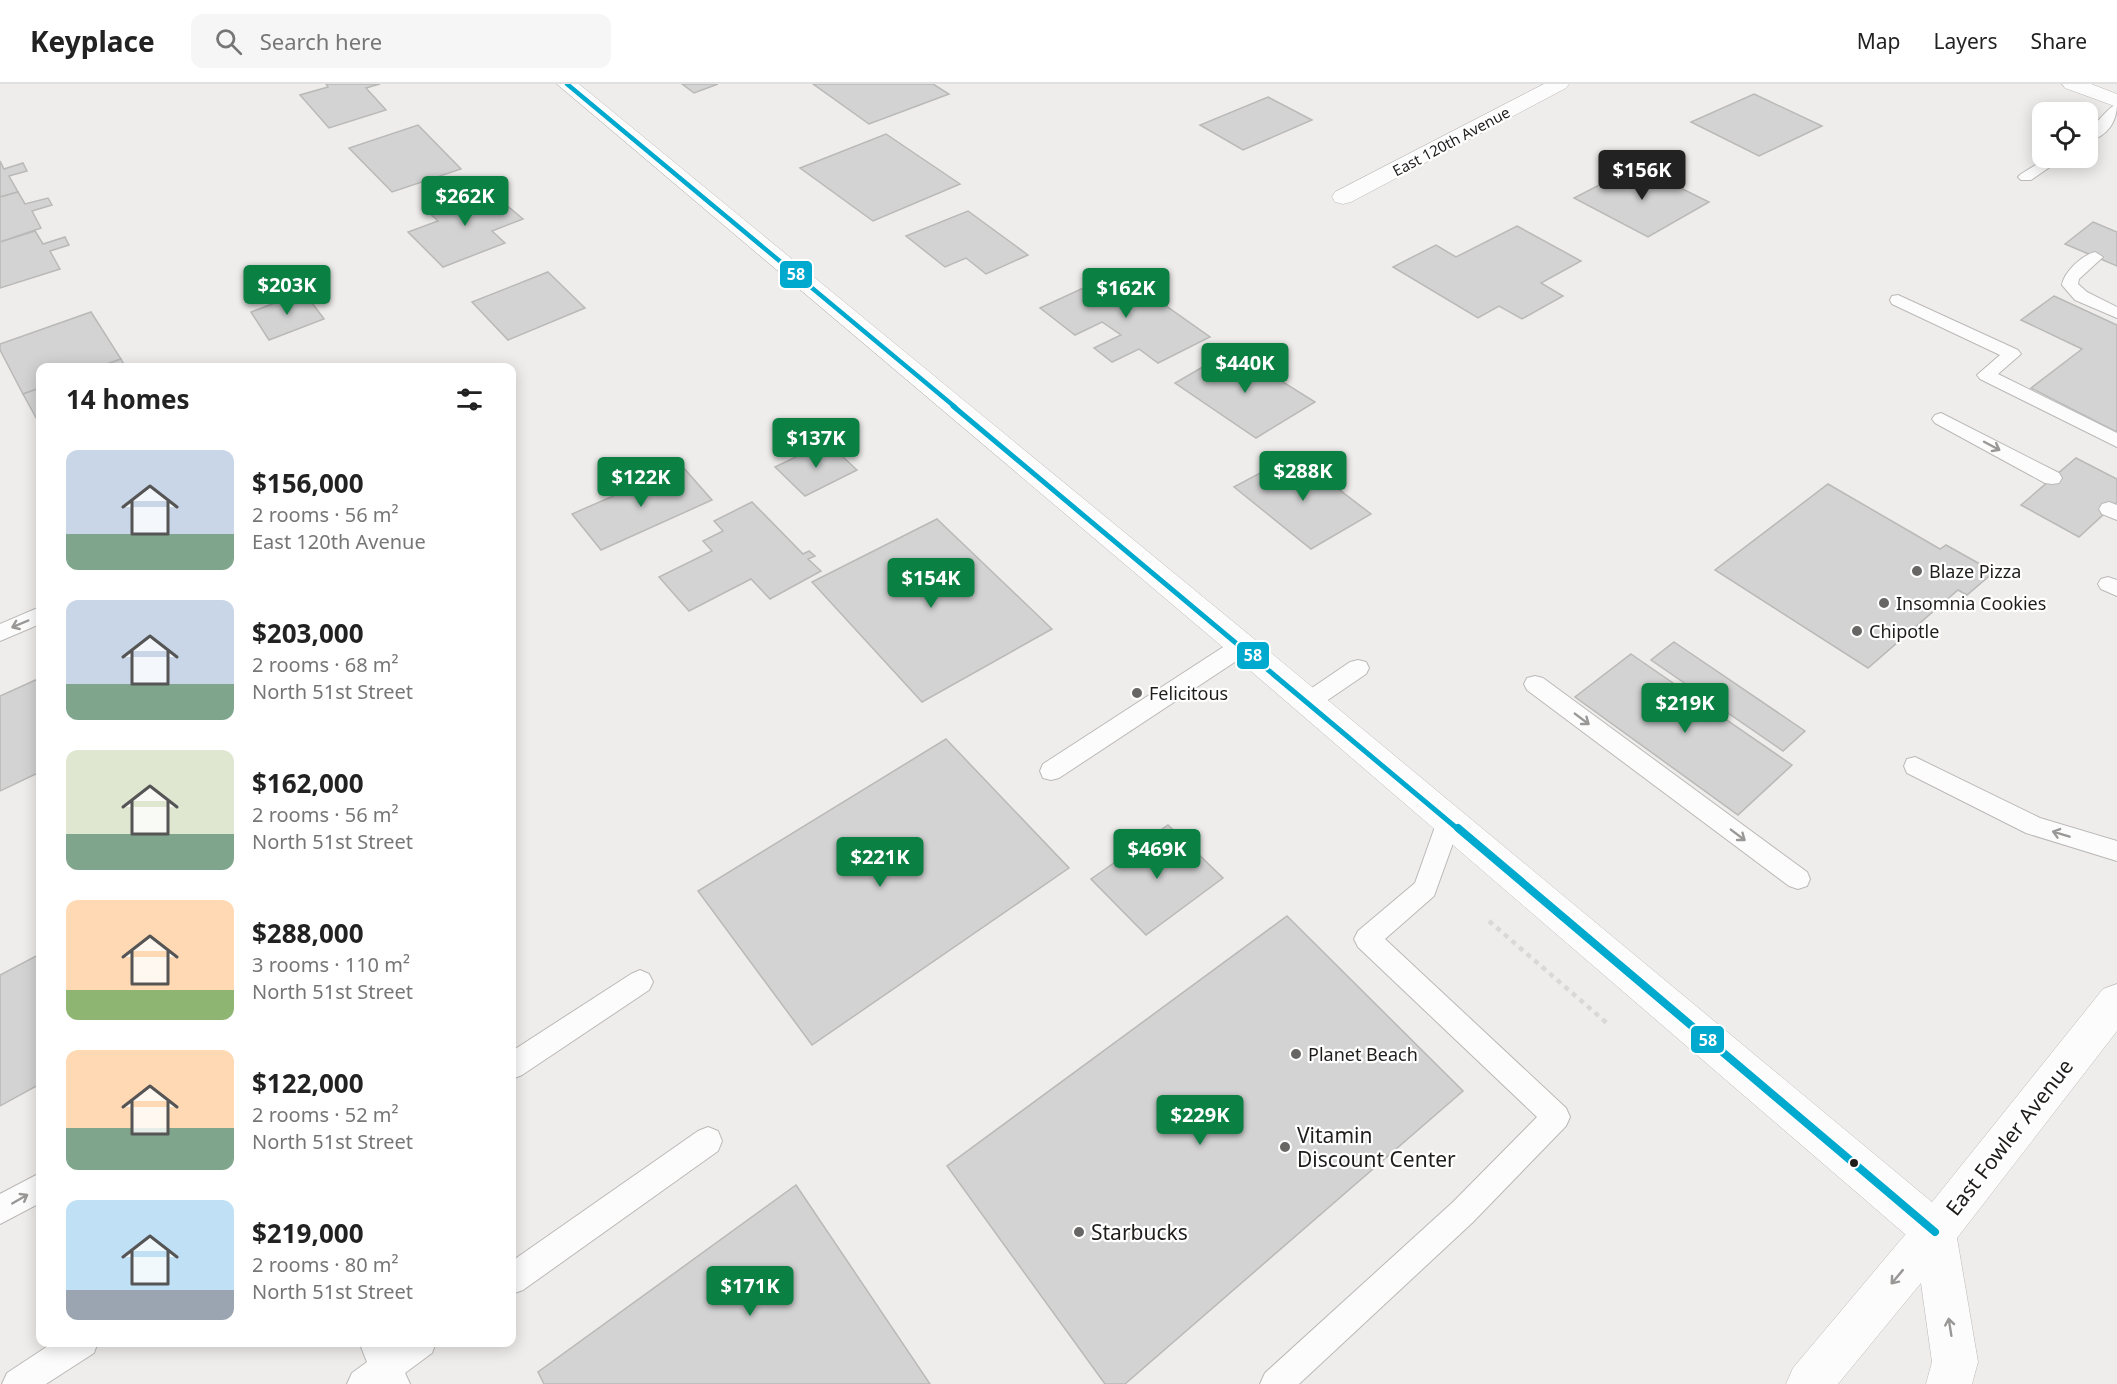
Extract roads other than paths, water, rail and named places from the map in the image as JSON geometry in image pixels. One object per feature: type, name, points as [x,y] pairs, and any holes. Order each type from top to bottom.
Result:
[{"type":"street","points":[[567,84],[1242,646],[1935,1232],[1955,1362],[1949,1384]]},
{"type":"street","name":"East 120th Avenue","points":[[1343,197],[1559,84]]},
{"type":"street","points":[[2072,84],[2117,101]]},
{"type":"street","name":"East Fowler Avenue","points":[[1809,1384],[1935,1232],[2117,1001]]},
{"type":"lane","points":[[2098,130],[2104,126],[2117,108]]},
{"type":"lane","points":[[2026,177],[2040,168]]},
{"type":"lane","points":[[2095,257],[2071,277],[2070,285],[2081,296],[2110,310]]},
{"type":"lane","points":[[1898,300],[2012,354],[1986,375],[2117,441]]},
{"type":"lane","points":[[1941,419],[2052,478]]},
{"type":"lane","points":[[0,633],[36,617]]},
{"type":"lane","points":[[1051,771],[1242,646]]},
{"type":"lane","points":[[1308,702],[1358,668]]},
{"type":"lane","points":[[1535,684],[1798,879]]},
{"type":"lane","points":[[1915,766],[2034,826],[2117,851]]},
{"type":"lane","points":[[1276,1384],[1463,1212],[1556,1117],[1366,939],[1425,889],[1449,821]]},
{"type":"lane","points":[[516,1063],[640,982]]},
{"type":"lane","points":[[516,1276],[708,1141]]},
{"type":"lane","points":[[0,1210],[36,1189]]},
{"type":"lane","points":[[18,1384],[75,1347]]},
{"type":"lane","points":[[379,1369],[414,1347]]},
{"type":"place","name":"Blaze Pizza","points":[[1917,571]]},
{"type":"place","name":"Insomnia Cookies","points":[[1884,603]]},
{"type":"place","name":"Chipotle","points":[[1857,631]]},
{"type":"place","name":"Felicitous","points":[[1137,693]]},
{"type":"place","name":"Planet Beach","points":[[1296,1054]]},
{"type":"place","name":"Vitamin Discount Center","points":[[1285,1147]]},
{"type":"place","name":"Starbucks","points":[[1079,1232]]}]
